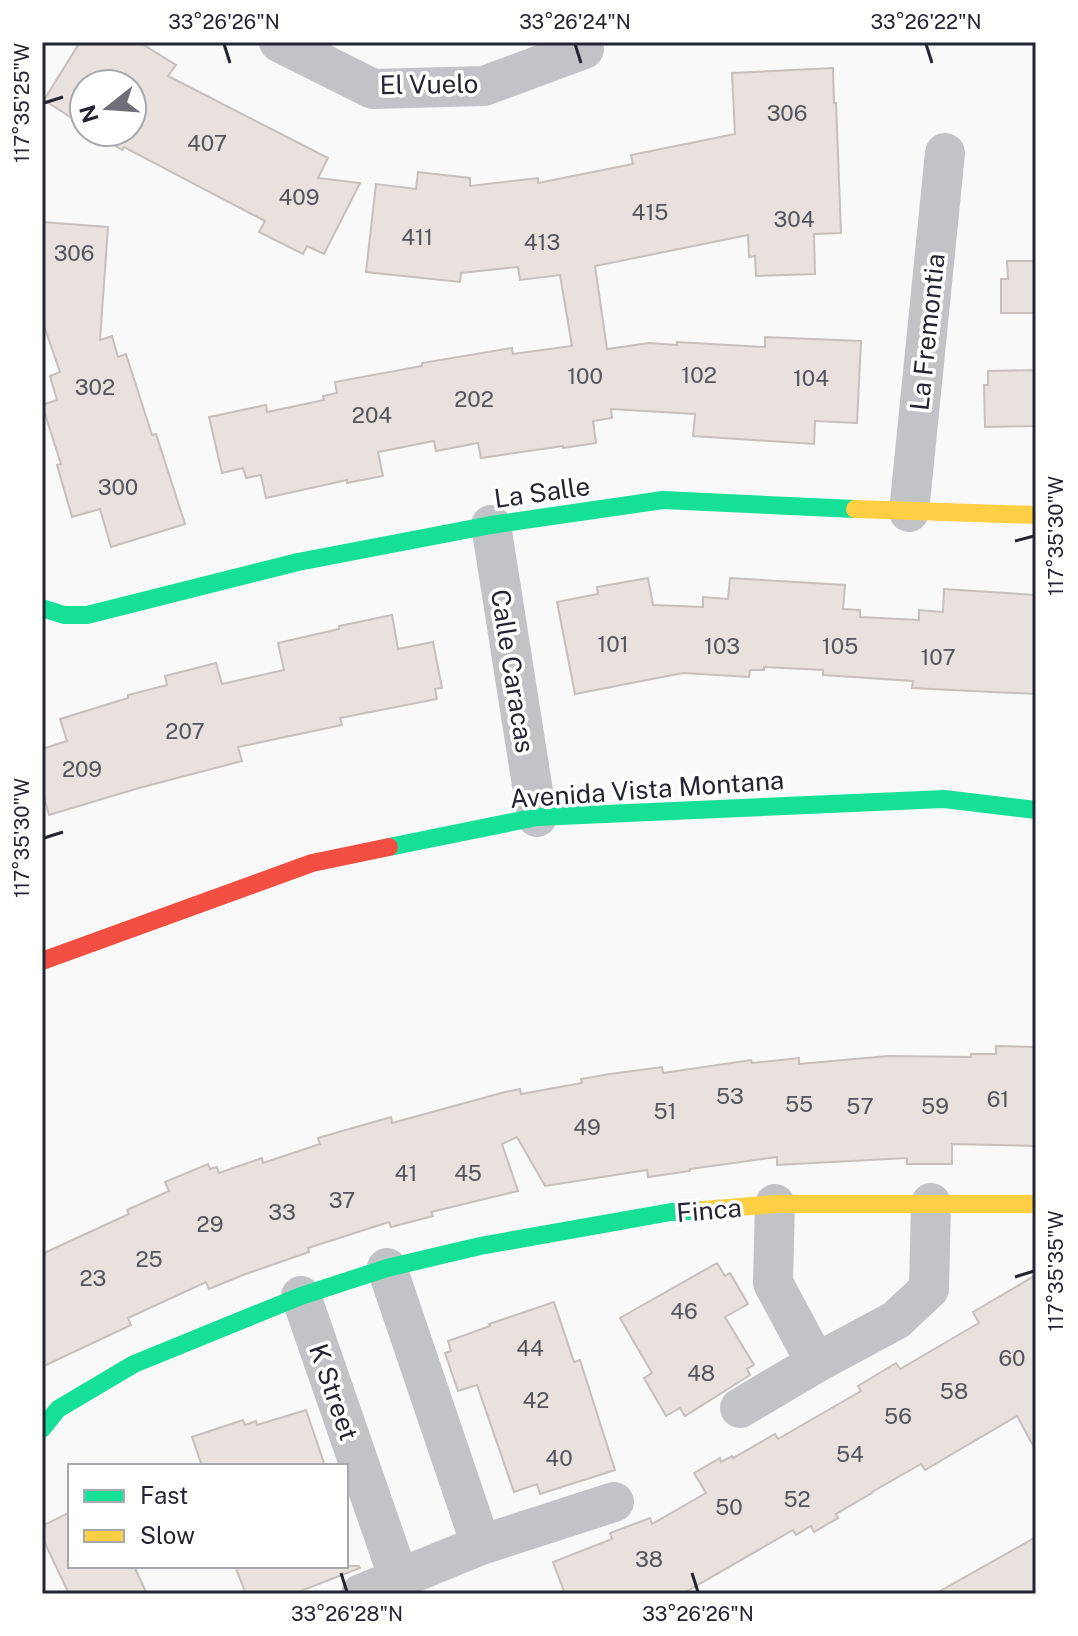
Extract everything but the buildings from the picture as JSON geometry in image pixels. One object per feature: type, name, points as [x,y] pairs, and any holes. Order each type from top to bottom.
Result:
[{"type":"street","name":"El Vuelo","points":[[279,42],[373,89],[484,86],[584,49]]},
{"type":"street","name":"La Fremontia","points":[[909,512],[945,153]]},
{"type":"street","name":"La Salle","points":[[42,608],[64,615],[87,615],[298,562],[491,525],[663,500],[1036,515]]},
{"type":"street","name":"Calle Caracas","points":[[491,525],[537,817]]},
{"type":"street","name":"Avenida Vista Montana","points":[[42,961],[312,863],[537,817],[944,799],[1036,810]]},
{"type":"street","points":[[740,1408],[896,1320],[929,1289],[931,1203]]},
{"type":"street","name":"Finca","points":[[42,1429],[58,1409],[134,1364],[301,1296],[387,1268],[480,1246],[671,1212],[775,1204],[1036,1204]]},
{"type":"street","points":[[775,1204],[773,1283],[816,1363]]},
{"type":"street","points":[[387,1268],[481,1545]]},
{"type":"street","name":"K Street","points":[[301,1296],[399,1579]]},
{"type":"street","points":[[361,1594],[481,1545],[614,1502]]},
{"type":"traffic: fast","points":[[42,608],[64,615],[87,615],[298,562],[491,525],[663,500],[855,509]]},
{"type":"traffic: fast","points":[[389,847],[537,817],[944,799],[1036,810]]},
{"type":"traffic: fast","points":[[42,1429],[58,1409],[134,1364],[301,1296],[387,1268],[480,1246],[671,1212],[703,1210]]},
{"type":"traffic: slow","points":[[855,509],[1036,515]]},
{"type":"traffic: slow","points":[[703,1210],[775,1204],[1036,1204]]},
{"type":"traffic: jam","points":[[42,961],[312,863],[389,847]]}]
